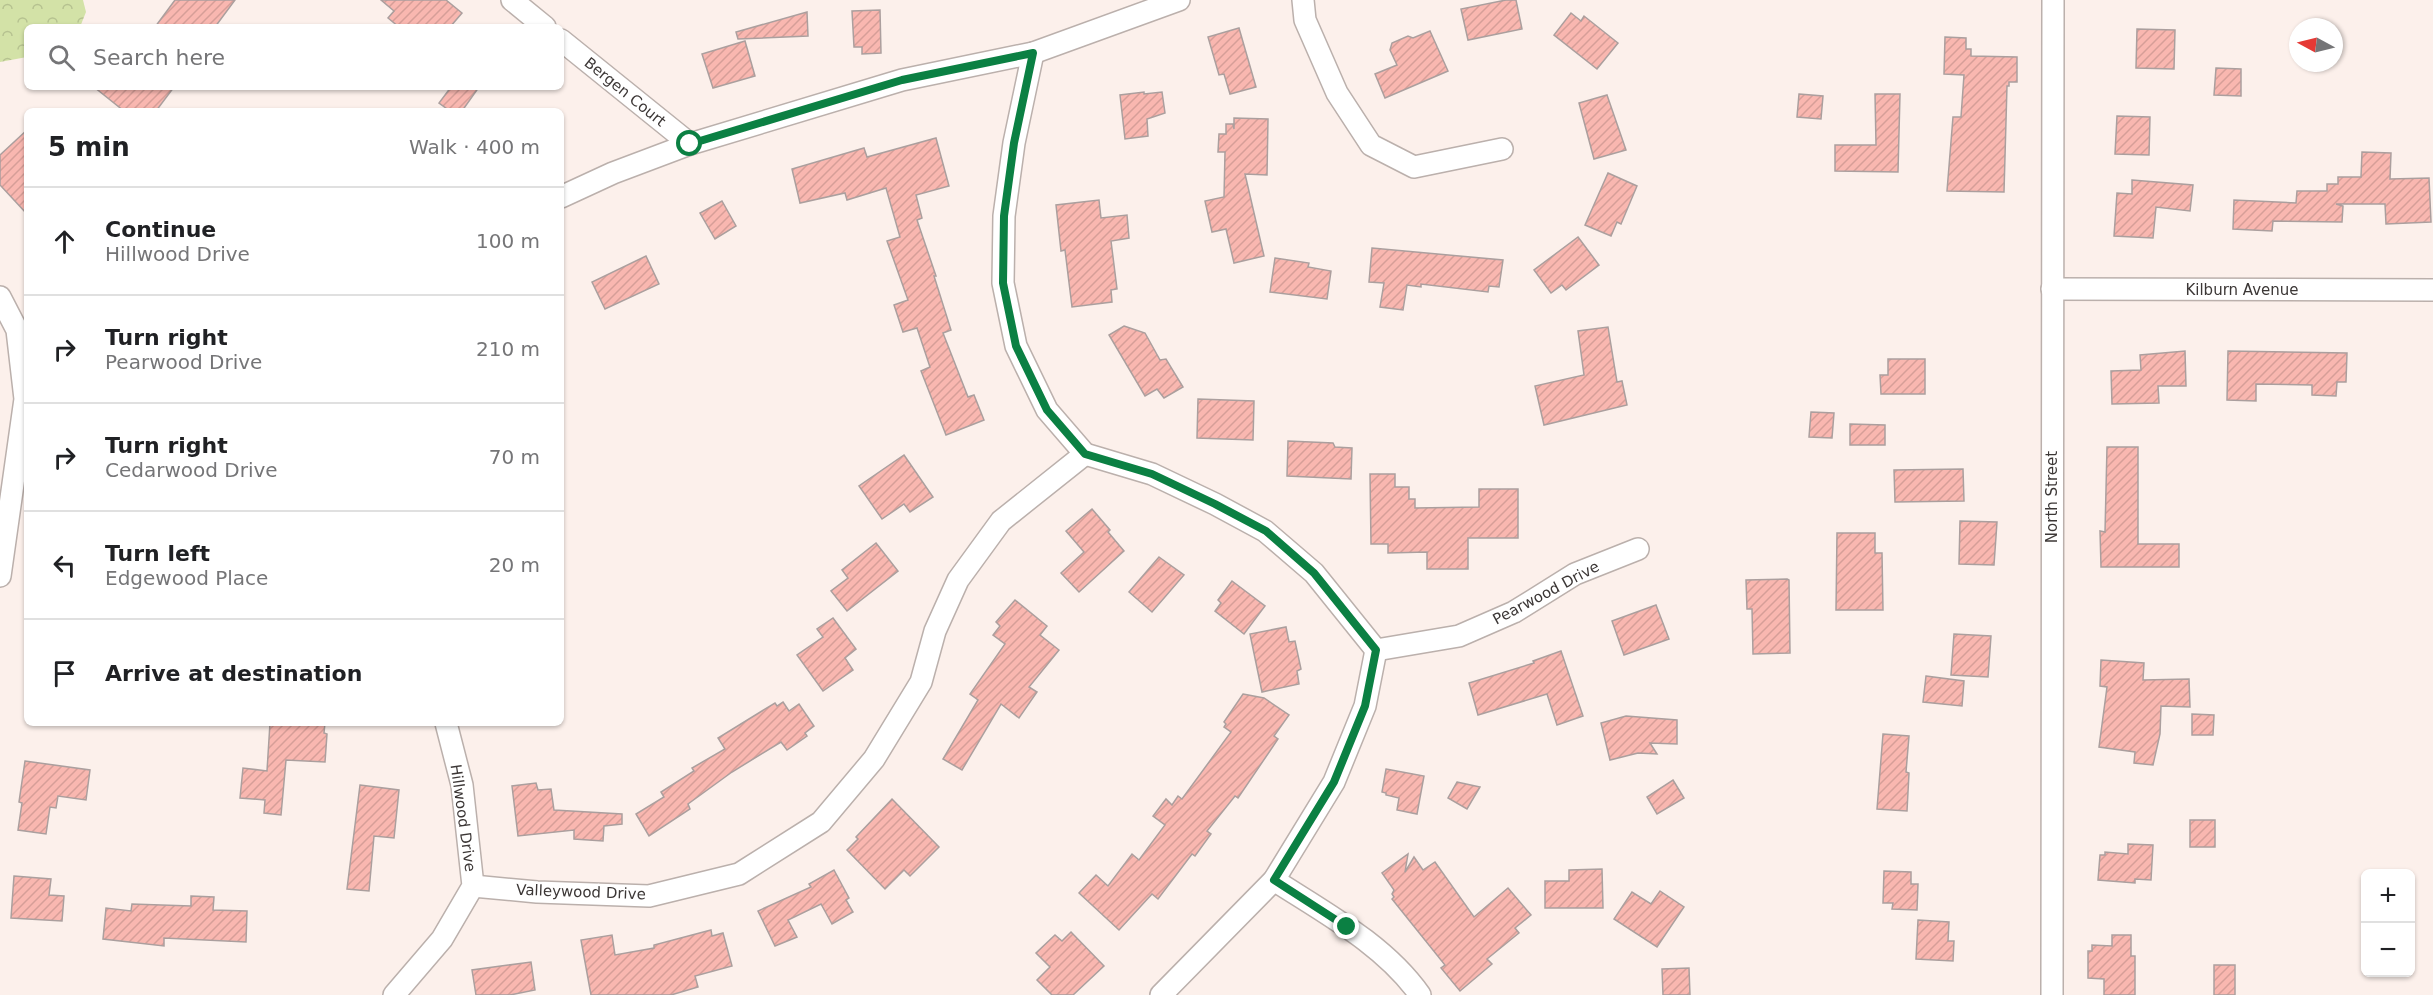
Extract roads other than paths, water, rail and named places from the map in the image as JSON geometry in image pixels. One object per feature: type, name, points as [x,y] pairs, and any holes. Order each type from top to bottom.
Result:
[{"type":"street","points":[[512,0],[541,24]]},
{"type":"street","points":[[564,196],[613,173],[690,144],[902,80],[1033,53],[1179,0]]},
{"type":"street","points":[[1303,0],[1305,20],[1337,93],[1371,145],[1414,167],[1502,149]]},
{"type":"street","name":"North Street","points":[[2052,995],[2053,0]]},
{"type":"street","name":"Bergen Court","points":[[564,42],[690,144]]},
{"type":"street","points":[[1033,53],[1014,143],[1004,216],[1003,283],[1016,346],[1047,410],[1085,454],[1152,474],[1266,531],[1314,573],[1376,650],[1365,706],[1334,782],[1274,880],[1161,995]]},
{"type":"street","name":"Kilburn Avenue","points":[[2052,289],[2433,290]]},
{"type":"street","points":[[0,297],[17,330],[24,390]]},
{"type":"street","points":[[0,576],[2,547],[24,405]]},
{"type":"street","name":"Valleywood Drive","points":[[473,886],[537,892],[649,896],[739,874],[821,822],[874,759],[921,682],[935,632],[958,580],[1001,521],[1085,454]]},
{"type":"street","name":"Pearwood Drive","points":[[1376,650],[1459,636],[1514,612],[1575,574],[1638,549]]},
{"type":"street","name":"Hillwood Drive","points":[[394,995],[442,939],[473,886],[462,785],[447,726]]},
{"type":"street","points":[[1274,880],[1347,927],[1406,975],[1420,995]]}]
